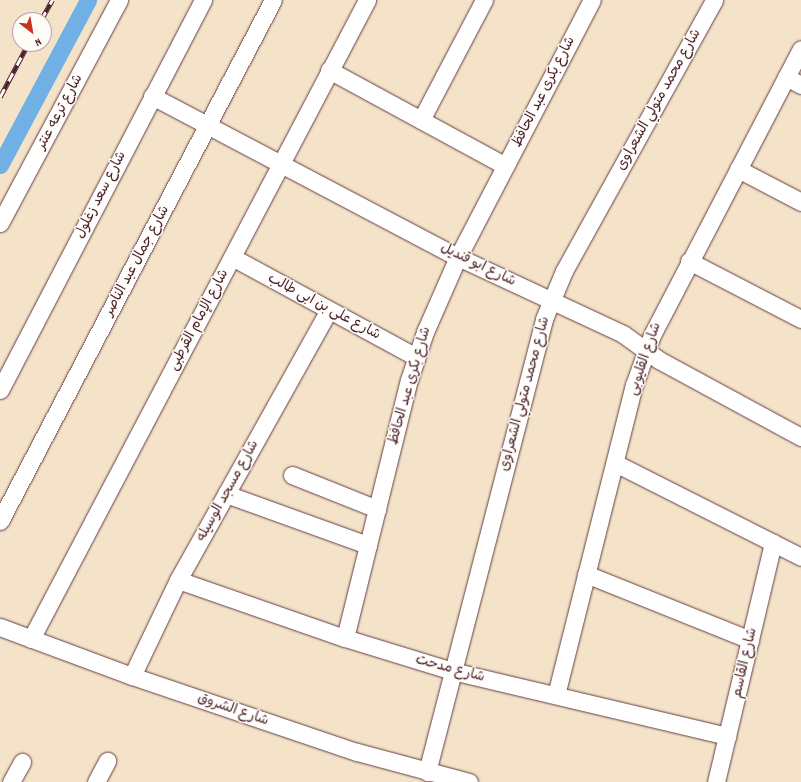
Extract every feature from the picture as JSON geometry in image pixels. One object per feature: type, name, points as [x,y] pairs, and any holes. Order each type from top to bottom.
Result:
[{"type":"street","name":"شارع ترعه عنتر","points":[[0,223],[119,0]]},
{"type":"street","name":"شارع سعد زغلول","points":[[0,390],[203,0]]},
{"type":"street","name":"شارع جمال عبد الناصر","points":[[0,521],[273,0]]},
{"type":"street","name":"شارع الإمام القرطبى","points":[[31,639],[367,0]]},
{"type":"street","points":[[421,120],[484,0]]},
{"type":"street","name":"شارع بكرى عبد الحافظ","points":[[345,638],[416,357],[458,256],[592,0]]},
{"type":"street","name":"شارع محمد متولي الشعراوى","points":[[416,774],[452,671],[538,334],[551,300],[564,271],[714,0]]},
{"type":"street","name":"شارع القليوبى","points":[[556,694],[615,463],[646,351],[659,318],[801,49]]},
{"type":"street","points":[[329,70],[506,166]]},
{"type":"street","points":[[786,77],[801,85]]},
{"type":"street","name":"شارع ابو قنديل","points":[[152,96],[458,256],[623,334],[646,351],[801,437]]},
{"type":"street","points":[[738,169],[801,202]]},
{"type":"street","name":"شارع على بن ابى طالب","points":[[232,257],[416,357]]},
{"type":"street","points":[[689,261],[801,319]]},
{"type":"street","name":"شارع مسجد الوسيله","points":[[132,676],[178,580],[328,310]]},
{"type":"street","points":[[615,463],[801,557]]},
{"type":"street","points":[[292,474],[377,509]]},
{"type":"street","points":[[226,494],[368,545]]},
{"type":"street","name":"شارع القاسم","points":[[716,782],[773,543]]},
{"type":"street","points":[[586,574],[750,640]]},
{"type":"street","name":"شارع مدحت","points":[[178,580],[345,638],[452,671],[556,694],[727,736]]},
{"type":"street","name":"شارع الشروق","points":[[0,627],[132,676],[357,752],[416,774],[469,782]]},
{"type":"street","points":[[11,782],[22,762]]},
{"type":"street","points":[[96,782],[107,762]]},
{"type":"waterway","points":[[0,165],[88,0]]},
{"type":"railway","points":[[45,12],[52,0]]},
{"type":"railway","points":[[0,97],[24,52]]}]
